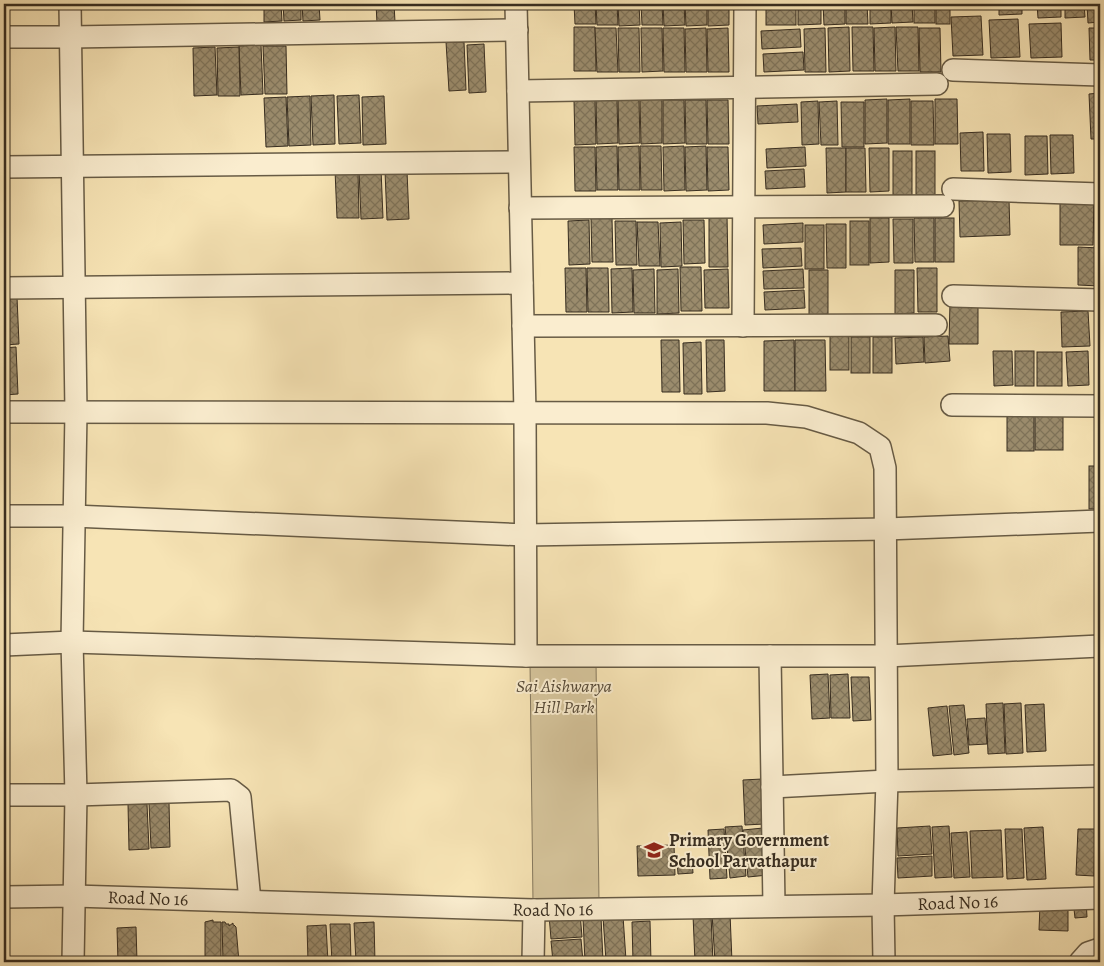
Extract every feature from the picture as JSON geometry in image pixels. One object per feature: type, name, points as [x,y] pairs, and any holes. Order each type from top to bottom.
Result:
[{"type":"street","points":[[70,4],[76,412],[72,642],[76,794],[73,962]]},
{"type":"street","points":[[516,4],[524,326],[526,656]]},
{"type":"street","points":[[743,326],[745,4]]},
{"type":"street","points":[[4,37],[517,30]]},
{"type":"street","points":[[953,70],[1100,75]]},
{"type":"street","points":[[518,91],[936,84]]},
{"type":"street","points":[[4,167],[519,162]]},
{"type":"street","points":[[520,208],[744,208],[948,197],[1100,194]]},
{"type":"street","points":[[4,288],[522,283]]},
{"type":"street","points":[[953,296],[1100,300]]},
{"type":"street","points":[[524,326],[936,325]]},
{"type":"street","points":[[952,405],[1100,406]]},
{"type":"street","points":[[4,412],[767,413],[806,417],[859,433],[880,447],[885,468],[887,781],[883,905],[884,962]]},
{"type":"street","points":[[4,516],[73,516],[526,535],[886,528],[1100,521]]},
{"type":"street","points":[[4,645],[72,642],[526,656],[886,656],[1100,646]]},
{"type":"street","points":[[770,656],[774,906]]},
{"type":"street","points":[[772,786],[1100,776]]},
{"type":"street","points":[[4,794],[231,790],[240,797],[250,901]]},
{"type":"street","name":"Road No 16","points":[[4,897],[74,896],[534,910],[883,905],[1100,898]]},
{"type":"street","points":[[533,962],[534,910]]},
{"type":"street","points":[[1080,962],[1088,953],[1100,950]]},
{"type":"green space","name":"Sai Aishwarya Hill Park","points":[[596,661],[599,902],[533,903],[530,662]]},
{"type":"building","points":[[264,4],[281,4],[282,21],[264,22]]},
{"type":"building","points":[[283,4],[301,4],[301,20],[284,21]]},
{"type":"building","points":[[302,4],[319,4],[320,20],[303,21]]},
{"type":"building","points":[[376,4],[394,4],[395,22],[377,23]]},
{"type":"building","points":[[574,4],[595,4],[596,24],[575,24]]},
{"type":"building","points":[[596,4],[617,4],[618,25],[597,25]]},
{"type":"building","points":[[618,4],[639,4],[640,25],[619,26]]},
{"type":"building","points":[[641,4],[662,4],[663,25],[642,25]]},
{"type":"building","points":[[663,4],[684,4],[685,25],[664,26]]},
{"type":"building","points":[[685,4],[707,4],[707,25],[686,26]]},
{"type":"building","points":[[708,4],[729,4],[729,25],[708,26]]},
{"type":"building","points":[[766,4],[796,4],[796,25],[766,25]]},
{"type":"building","points":[[798,4],[821,4],[821,24],[798,25]]},
{"type":"building","points":[[823,4],[845,4],[845,24],[824,25]]},
{"type":"building","points":[[846,4],[867,4],[868,24],[846,24]]},
{"type":"building","points":[[870,4],[891,4],[891,23],[870,24]]},
{"type":"building","points":[[891,4],[912,4],[913,22],[892,23]]},
{"type":"building","points":[[914,4],[935,4],[935,23],[914,23]]},
{"type":"building","points":[[936,4],[950,4],[950,24],[936,24]]},
{"type":"building","points":[[999,4],[1022,4],[1022,14],[999,15]]},
{"type":"building","points":[[1037,4],[1061,4],[1061,17],[1038,18]]},
{"type":"building","points":[[1065,4],[1084,4],[1085,17],[1065,18]]},
{"type":"building","points":[[1087,4],[1100,4],[1100,22],[1088,23]]},
{"type":"building","points":[[981,16],[983,55],[953,56],[951,17]]},
{"type":"building","points":[[1018,19],[1020,57],[991,58],[989,20]]},
{"type":"building","points":[[1061,23],[1062,57],[1031,58],[1029,24]]},
{"type":"building","points":[[574,27],[595,27],[596,71],[574,71]]},
{"type":"building","points":[[849,27],[850,71],[829,72],[828,28]]},
{"type":"building","points":[[852,27],[873,27],[874,71],[853,71]]},
{"type":"building","points":[[895,27],[896,71],[875,71],[874,28]]},
{"type":"building","points":[[896,27],[918,27],[919,71],[898,71]]},
{"type":"building","points":[[595,28],[616,28],[618,72],[597,72]]},
{"type":"building","points":[[618,28],[639,28],[640,72],[619,72]]},
{"type":"building","points":[[641,28],[662,28],[663,71],[642,72]]},
{"type":"building","points":[[663,28],[684,28],[685,72],[664,72]]},
{"type":"building","points":[[706,28],[707,72],[686,72],[685,29]]},
{"type":"building","points":[[728,28],[729,72],[708,72],[707,29]]},
{"type":"building","points":[[825,28],[826,72],[805,72],[804,29]]},
{"type":"building","points":[[919,28],[940,28],[941,72],[920,72]]},
{"type":"building","points":[[1089,28],[1100,28],[1100,60],[1090,60]]},
{"type":"building","points":[[800,29],[801,47],[762,49],[761,31]]},
{"type":"building","points":[[446,42],[464,42],[466,90],[449,91]]},
{"type":"building","points":[[484,44],[486,92],[469,93],[467,45]]},
{"type":"building","points":[[261,45],[263,94],[241,95],[239,46]]},
{"type":"building","points":[[263,46],[286,46],[287,94],[265,94]]},
{"type":"building","points":[[215,47],[217,95],[194,96],[193,48]]},
{"type":"building","points":[[239,47],[240,96],[218,96],[217,48]]},
{"type":"building","points":[[803,52],[804,70],[764,72],[763,54]]},
{"type":"building","points":[[1100,93],[1100,139],[1091,139],[1089,94]]},
{"type":"building","points":[[334,95],[335,144],[313,145],[311,96]]},
{"type":"building","points":[[359,95],[361,143],[339,144],[337,96]]},
{"type":"building","points":[[310,96],[311,145],[289,146],[287,97]]},
{"type":"building","points":[[384,96],[386,144],[363,145],[362,97]]},
{"type":"building","points":[[286,97],[288,146],[266,147],[264,98]]},
{"type":"building","points":[[617,99],[618,143],[597,144],[596,100]]},
{"type":"building","points":[[662,99],[662,143],[641,144],[640,100]]},
{"type":"building","points":[[887,99],[887,143],[865,144],[865,100]]},
{"type":"building","points":[[910,99],[910,144],[888,144],[888,100]]},
{"type":"building","points":[[935,99],[957,99],[958,144],[935,144]]},
{"type":"building","points":[[595,100],[596,144],[575,145],[574,101]]},
{"type":"building","points":[[618,100],[639,100],[640,143],[619,144]]},
{"type":"building","points":[[663,100],[684,100],[685,143],[663,144]]},
{"type":"building","points":[[685,100],[706,100],[707,144],[686,144]]},
{"type":"building","points":[[707,100],[728,100],[729,144],[708,144]]},
{"type":"building","points":[[818,101],[819,144],[802,145],[801,102]]},
{"type":"building","points":[[837,101],[838,145],[821,145],[819,102]]},
{"type":"building","points":[[911,101],[933,101],[934,145],[911,145]]},
{"type":"building","points":[[841,102],[864,102],[864,147],[842,147]]},
{"type":"building","points":[[797,104],[798,122],[758,124],[757,106]]},
{"type":"building","points":[[983,132],[984,171],[961,171],[960,133]]},
{"type":"building","points":[[987,134],[1010,134],[1011,172],[988,173]]},
{"type":"building","points":[[1050,135],[1073,135],[1074,173],[1051,174]]},
{"type":"building","points":[[1025,136],[1047,136],[1048,174],[1025,175]]},
{"type":"building","points":[[617,146],[618,190],[597,190],[596,147]]},
{"type":"building","points":[[639,146],[640,190],[619,190],[618,147]]},
{"type":"building","points":[[640,146],[661,146],[662,190],[641,190]]},
{"type":"building","points":[[684,146],[685,190],[664,191],[663,147]]},
{"type":"building","points":[[706,146],[707,190],[686,191],[685,147]]},
{"type":"building","points":[[574,147],[595,147],[596,191],[575,191]]},
{"type":"building","points":[[707,147],[728,147],[729,190],[708,191]]},
{"type":"building","points":[[805,147],[806,166],[767,168],[766,149]]},
{"type":"building","points":[[826,148],[846,148],[846,192],[827,193]]},
{"type":"building","points":[[846,148],[865,148],[866,192],[846,192]]},
{"type":"building","points":[[869,148],[889,148],[889,191],[870,192]]},
{"type":"building","points":[[893,151],[912,151],[912,195],[893,195]]},
{"type":"building","points":[[916,151],[935,151],[935,195],[916,195]]},
{"type":"building","points":[[381,169],[383,218],[361,219],[359,170]]},
{"type":"building","points":[[804,169],[805,187],[766,189],[765,171]]},
{"type":"building","points":[[335,170],[358,170],[359,218],[337,218]]},
{"type":"building","points":[[385,171],[407,171],[409,219],[387,220]]},
{"type":"building","points":[[1060,199],[1094,200],[1093,245],[1060,245]]},
{"type":"building","points":[[1009,200],[1010,235],[960,237],[959,201]]},
{"type":"building","points":[[727,215],[728,267],[709,267],[709,216]]},
{"type":"building","points":[[591,218],[612,218],[613,262],[592,262]]},
{"type":"building","points":[[870,218],[889,218],[889,262],[870,263]]},
{"type":"building","points":[[914,218],[934,218],[934,262],[915,262]]},
{"type":"building","points":[[935,218],[954,218],[954,262],[935,262]]},
{"type":"building","points":[[893,219],[913,219],[913,263],[894,263]]},
{"type":"building","points":[[589,220],[590,264],[569,265],[568,221]]},
{"type":"building","points":[[683,220],[704,220],[705,263],[684,264]]},
{"type":"building","points":[[615,221],[636,221],[637,265],[616,265]]},
{"type":"building","points":[[850,221],[869,221],[869,265],[850,265]]},
{"type":"building","points":[[637,222],[658,222],[660,266],[639,266]]},
{"type":"building","points":[[681,222],[682,266],[661,267],[660,223]]},
{"type":"building","points":[[803,223],[803,242],[764,244],[763,225]]},
{"type":"building","points":[[826,224],[846,224],[846,268],[827,268]]},
{"type":"building","points":[[805,225],[824,225],[824,269],[805,269]]},
{"type":"building","points":[[1078,247],[1100,248],[1100,286],[1078,285]]},
{"type":"building","points":[[801,248],[802,266],[763,268],[762,249]]},
{"type":"building","points":[[680,267],[701,267],[702,311],[681,311]]},
{"type":"building","points":[[565,268],[586,268],[587,312],[566,312]]},
{"type":"building","points":[[587,268],[608,268],[609,312],[588,312]]},
{"type":"building","points":[[632,268],[633,312],[612,313],[611,269]]},
{"type":"building","points":[[917,268],[937,268],[937,312],[918,312]]},
{"type":"building","points":[[654,269],[655,313],[634,313],[633,270]]},
{"type":"building","points":[[678,269],[679,313],[657,314],[657,270]]},
{"type":"building","points":[[728,269],[729,308],[705,308],[704,270]]},
{"type":"building","points":[[803,269],[804,288],[764,289],[763,271]]},
{"type":"building","points":[[809,270],[828,270],[828,314],[809,315]]},
{"type":"building","points":[[895,270],[914,270],[914,313],[895,314]]},
{"type":"building","points":[[804,290],[805,308],[765,310],[764,292]]},
{"type":"building","points":[[17,297],[19,344],[4,345],[4,298]]},
{"type":"building","points":[[950,302],[978,303],[978,344],[949,344]]},
{"type":"building","points":[[1088,311],[1090,346],[1062,347],[1061,312]]},
{"type":"building","points":[[830,334],[849,334],[849,370],[830,370]]},
{"type":"building","points":[[948,336],[950,361],[925,363],[924,337]]},
{"type":"building","points":[[851,337],[870,337],[870,373],[851,373]]},
{"type":"building","points":[[873,337],[892,337],[892,373],[873,373]]},
{"type":"building","points":[[923,337],[924,362],[896,364],[895,338]]},
{"type":"building","points":[[661,340],[679,340],[680,392],[662,392]]},
{"type":"building","points":[[706,340],[724,340],[725,391],[707,392]]},
{"type":"building","points":[[794,340],[795,391],[764,391],[764,341]]},
{"type":"building","points":[[795,340],[825,340],[826,391],[795,391]]},
{"type":"building","points":[[701,342],[702,394],[684,394],[683,343]]},
{"type":"building","points":[[16,347],[18,394],[4,395],[4,348]]},
{"type":"building","points":[[993,351],[1012,351],[1013,385],[994,386]]},
{"type":"building","points":[[1015,351],[1034,351],[1034,386],[1015,386]]},
{"type":"building","points":[[1088,351],[1089,385],[1068,386],[1066,352]]},
{"type":"building","points":[[1037,352],[1062,352],[1062,386],[1037,386]]},
{"type":"building","points":[[1007,409],[1034,409],[1034,451],[1007,451]]},
{"type":"building","points":[[1035,409],[1063,409],[1063,450],[1035,450]]},
{"type":"building","points":[[1089,466],[1100,466],[1100,509],[1089,509]]},
{"type":"building","points":[[828,674],[830,718],[812,719],[810,675]]},
{"type":"building","points":[[848,674],[850,718],[831,718],[830,675]]},
{"type":"building","points":[[851,677],[869,677],[871,720],[853,721]]},
{"type":"building","points":[[1003,703],[1005,753],[988,754],[986,704]]},
{"type":"building","points":[[1021,703],[1023,753],[1006,754],[1004,704]]},
{"type":"building","points":[[1044,704],[1046,751],[1027,752],[1025,705]]},
{"type":"building","points":[[964,705],[969,753],[954,755],[949,706]]},
{"type":"building","points":[[947,706],[952,754],[933,756],[928,708]]},
{"type":"building","points":[[985,718],[987,744],[969,745],[967,719]]},
{"type":"building","points":[[762,779],[764,824],[745,825],[743,780]]},
{"type":"building","points":[[169,802],[170,847],[151,848],[149,803]]},
{"type":"building","points":[[128,804],[147,804],[149,849],[129,850]]},
{"type":"building","points":[[742,826],[746,876],[730,878],[725,827]]},
{"type":"building","points":[[930,826],[932,854],[898,856],[897,828]]},
{"type":"building","points":[[949,826],[952,877],[935,878],[932,827]]},
{"type":"building","points":[[1043,827],[1046,879],[1027,880],[1024,828]]},
{"type":"building","points":[[763,828],[768,875],[748,877],[743,830]]},
{"type":"building","points":[[724,829],[727,878],[710,879],[708,830]]},
{"type":"building","points":[[1005,829],[1022,829],[1024,878],[1007,879]]},
{"type":"building","points":[[1078,829],[1095,829],[1094,876],[1076,875]]},
{"type":"building","points":[[1001,830],[1003,877],[972,878],[970,831]]},
{"type":"building","points":[[967,832],[970,877],[954,878],[951,833]]},
{"type":"building","points":[[674,845],[675,875],[638,876],[637,846]]},
{"type":"building","points":[[932,856],[932,876],[898,878],[897,858]]},
{"type":"building","points":[[692,859],[693,873],[678,874],[677,860]]},
{"type":"building","points":[[1086,899],[1087,917],[1075,918],[1073,900]]},
{"type":"building","points":[[1040,905],[1068,905],[1068,931],[1039,930]]},
{"type":"building","points":[[580,913],[582,937],[551,939],[549,915]]},
{"type":"building","points":[[730,913],[732,962],[715,962],[712,914]]},
{"type":"building","points":[[693,915],[711,915],[713,962],[695,962]]},
{"type":"building","points":[[623,916],[626,960],[606,961],[603,917]]},
{"type":"building","points":[[601,917],[603,961],[585,962],[583,918]]},
{"type":"building","points":[[213,920],[213,922],[221,922],[221,962],[205,962],[205,922]]},
{"type":"building","points":[[650,921],[651,962],[633,962],[632,922]]},
{"type":"building","points":[[222,922],[229,924],[229,926],[233,923],[236,927],[239,962],[223,962]]},
{"type":"building","points":[[374,922],[375,962],[356,962],[354,923]]},
{"type":"building","points":[[330,924],[350,924],[351,962],[332,962]]},
{"type":"building","points":[[326,925],[328,962],[308,962],[307,926]]},
{"type":"building","points":[[136,927],[137,962],[118,962],[117,928]]},
{"type":"building","points":[[581,939],[583,962],[553,962],[551,941]]},
{"type":"place","name":"Primary Government School Parvathapur","points":[[654,850]]}]
